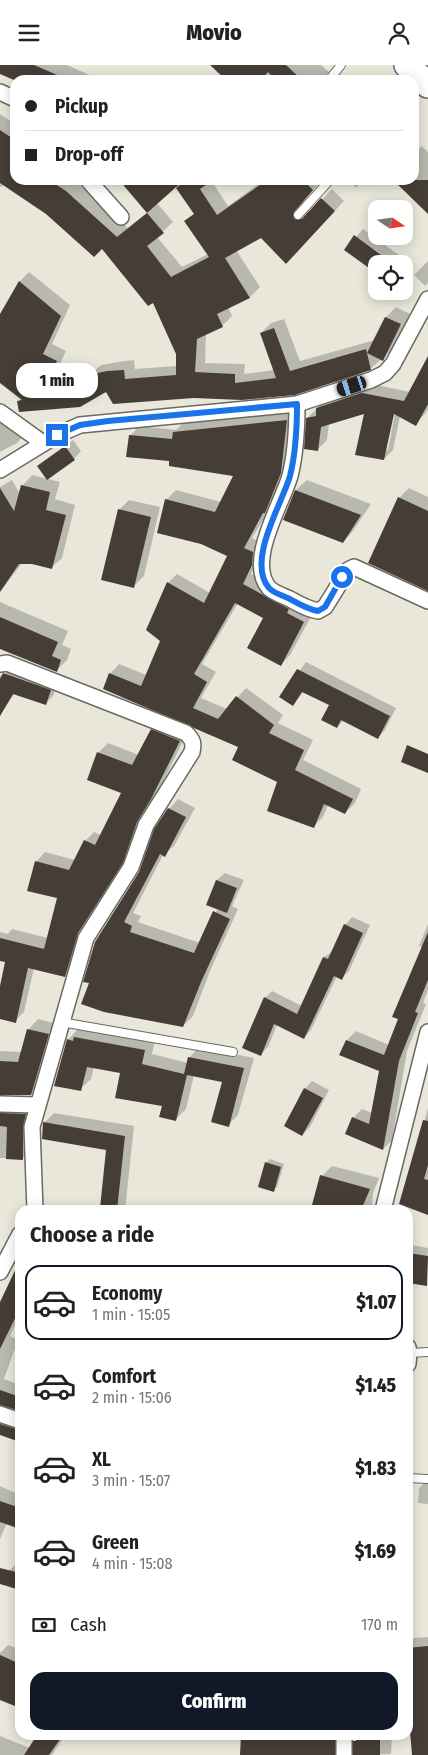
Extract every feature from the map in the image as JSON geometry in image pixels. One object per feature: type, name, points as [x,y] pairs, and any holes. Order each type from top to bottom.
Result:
[{"type":"highway","points":[[407,65],[418,75]]},
{"type":"street","points":[[92,185],[121,217]]},
{"type":"street","points":[[0,470],[43,443],[80,425],[297,404],[371,380],[385,373],[403,347],[428,299]]},
{"type":"street","points":[[297,404],[296,441],[290,477],[268,529],[263,554],[263,575],[270,589],[308,609],[318,611],[325,607],[348,569],[354,567],[428,601]]},
{"type":"street","points":[[0,412],[43,443]]},
{"type":"street","points":[[2,662],[186,733],[192,739],[194,745],[192,752],[146,825],[131,867],[86,938],[32,1127],[35,1205]]},
{"type":"street","points":[[385,1205],[428,1033]]},
{"type":"street","points":[[0,1104],[37,1105]]},
{"type":"street","points":[[0,1272],[15,1244]]},
{"type":"street","points":[[0,1414],[15,1419]]},
{"type":"street","points":[[344,1740],[344,1755]]},
{"type":"lane","points":[[334,75],[342,65]]},
{"type":"lane","points":[[298,215],[325,185]]},
{"type":"lane","points":[[61,1022],[233,1052]]},
{"type":"lane","points":[[413,1354],[428,1352]]},
{"type":"lane","points":[[413,1478],[428,1479]]},
{"type":"building","points":[[0,65],[34,65],[57,75],[10,75],[10,78],[0,74]]},
{"type":"building","points":[[210,65],[286,65],[297,75],[271,75],[268,72],[265,75],[221,75]]},
{"type":"building","points":[[0,130],[10,137],[10,185],[57,185],[66,191],[117,237],[147,213],[164,233],[147,246],[171,277],[209,257],[184,221],[194,214],[176,188],[180,185],[206,185],[200,189],[217,215],[260,185],[308,185],[313,190],[294,212],[294,219],[302,219],[321,198],[335,211],[286,264],[261,238],[225,258],[250,298],[217,314],[223,327],[197,339],[195,372],[235,374],[235,383],[276,378],[260,333],[274,328],[290,371],[366,349],[371,370],[295,395],[242,400],[194,398],[113,404],[106,392],[80,407],[19,412],[17,401],[22,400],[0,383],[0,314],[19,281],[61,316],[43,354],[57,361],[40,396],[89,388],[89,375],[107,371],[124,370],[125,379],[176,375],[176,354],[153,303],[148,306],[102,249],[94,257],[46,214],[0,183]]},
{"type":"building","points":[[419,180],[428,180],[428,214],[398,185],[419,185]]},
{"type":"building","points":[[123,185],[178,185],[147,213]]},
{"type":"building","points":[[354,235],[381,255],[368,255],[368,267],[344,250]]},
{"type":"building","points":[[385,317],[401,324],[383,361],[367,353]]},
{"type":"building","points":[[428,356],[428,404],[416,426],[394,414],[384,460],[355,455],[364,414],[321,427],[318,451],[304,449],[306,418],[316,416],[316,408],[362,393],[404,401]]},
{"type":"building","points":[[287,420],[281,473],[265,513],[263,513],[244,548],[253,552],[252,565],[243,584],[289,609],[287,613],[304,622],[281,666],[247,648],[263,618],[235,603],[194,674],[207,682],[193,708],[218,719],[236,696],[274,725],[269,733],[304,750],[295,770],[353,799],[345,814],[324,804],[314,828],[267,811],[277,782],[232,760],[238,747],[103,689],[109,673],[141,686],[160,641],[146,630],[167,582],[204,603],[227,556],[201,544],[157,533],[165,499],[215,512],[233,476],[169,466],[169,461],[126,457],[129,435],[172,439],[173,432]]},
{"type":"building","points":[[65,446],[75,460],[47,480],[37,466]]},
{"type":"building","points":[[21,485],[50,492],[46,510],[66,515],[52,569],[32,564],[19,564],[0,592],[0,488],[14,511]]},
{"type":"building","points":[[295,490],[361,515],[343,543],[283,520]]},
{"type":"building","points":[[398,497],[428,511],[428,591],[368,563]]},
{"type":"building","points":[[118,509],[151,517],[134,588],[101,580]]},
{"type":"building","points":[[0,617],[58,642],[52,656],[61,660],[57,672],[0,649]]},
{"type":"building","points":[[297,669],[390,716],[378,739],[341,720],[337,728],[321,720],[329,705],[302,692],[293,706],[279,697]]},
{"type":"building","points":[[3,673],[51,690],[46,705],[13,694],[0,716],[0,679]]},
{"type":"building","points":[[151,729],[180,741],[151,799],[137,822],[123,863],[78,933],[65,977],[28,968],[16,1023],[0,1019],[0,986],[5,962],[0,961],[0,938],[44,949],[57,898],[27,891],[35,861],[69,870],[84,840],[95,845],[121,793],[87,780],[97,752],[132,765]]},
{"type":"building","points":[[407,745],[428,754],[428,773],[401,762]]},
{"type":"building","points":[[168,808],[186,817],[165,857],[160,854],[124,922],[132,926],[130,932],[194,953],[213,911],[230,919],[183,1027],[104,1012],[81,1004],[89,983],[83,982],[95,942],[139,872],[154,829]]},
{"type":"building","points":[[216,880],[237,888],[227,913],[206,905]]},
{"type":"building","points":[[344,924],[363,933],[342,980],[334,976],[304,1039],[274,1024],[261,1056],[242,1048],[264,997],[297,1014],[323,957],[328,959]]},
{"type":"building","points":[[428,932],[428,980],[415,1012],[418,1013],[399,1061],[383,1150],[345,1134],[352,1117],[369,1124],[379,1071],[339,1055],[346,1040],[384,1055],[398,1019],[392,1017]]},
{"type":"building","points":[[27,1029],[49,1034],[31,1095],[0,1095],[0,1061],[18,1062]]},
{"type":"building","points":[[74,1037],[145,1050],[142,1064],[184,1074],[188,1057],[244,1068],[229,1127],[211,1122],[222,1082],[187,1075],[176,1121],[159,1117],[162,1106],[115,1098],[120,1073],[87,1067],[81,1091],[54,1086],[67,1039],[73,1041]]},
{"type":"building","points":[[304,1088],[323,1098],[302,1136],[284,1126]]},
{"type":"building","points":[[0,1113],[26,1114],[23,1127],[23,1160],[6,1159],[7,1127],[0,1126]]},
{"type":"building","points":[[423,1120],[428,1121],[428,1165],[424,1179],[428,1180],[428,1215],[413,1209],[413,1205],[399,1204]]},
{"type":"building","points":[[43,1122],[125,1136],[118,1205],[100,1205],[106,1150],[42,1139]]},
{"type":"building","points":[[265,1162],[281,1167],[274,1192],[258,1187]]},
{"type":"building","points":[[320,1175],[370,1189],[363,1205],[312,1205]]},
{"type":"building","points":[[413,1254],[428,1256],[427,1286],[413,1284]]},
{"type":"building","points":[[15,1270],[15,1318],[0,1349],[0,1302]]},
{"type":"building","points":[[0,1390],[15,1395],[15,1410],[0,1405]]},
{"type":"building","points":[[0,1424],[15,1428],[15,1440],[0,1435]]},
{"type":"building","points":[[0,1501],[15,1506],[15,1527],[0,1522]]},
{"type":"building","points":[[0,1568],[15,1572],[15,1588],[0,1584]]},
{"type":"building","points":[[428,1646],[428,1755],[412,1755],[413,1648]]},
{"type":"building","points":[[0,1655],[15,1662],[15,1706],[0,1700]]},
{"type":"building","points":[[34,1740],[60,1740],[49,1755],[24,1755]]},
{"type":"building","points":[[241,1740],[335,1740],[335,1755],[240,1755]]},
{"type":"building","points":[[380,1740],[380,1755],[353,1755],[353,1741]]},
{"type":"route","points":[[57,435],[80,425],[108,421],[297,404],[296,441],[290,477],[268,529],[263,554],[263,575],[270,589],[308,609],[318,611],[325,607],[342,577]]}]
